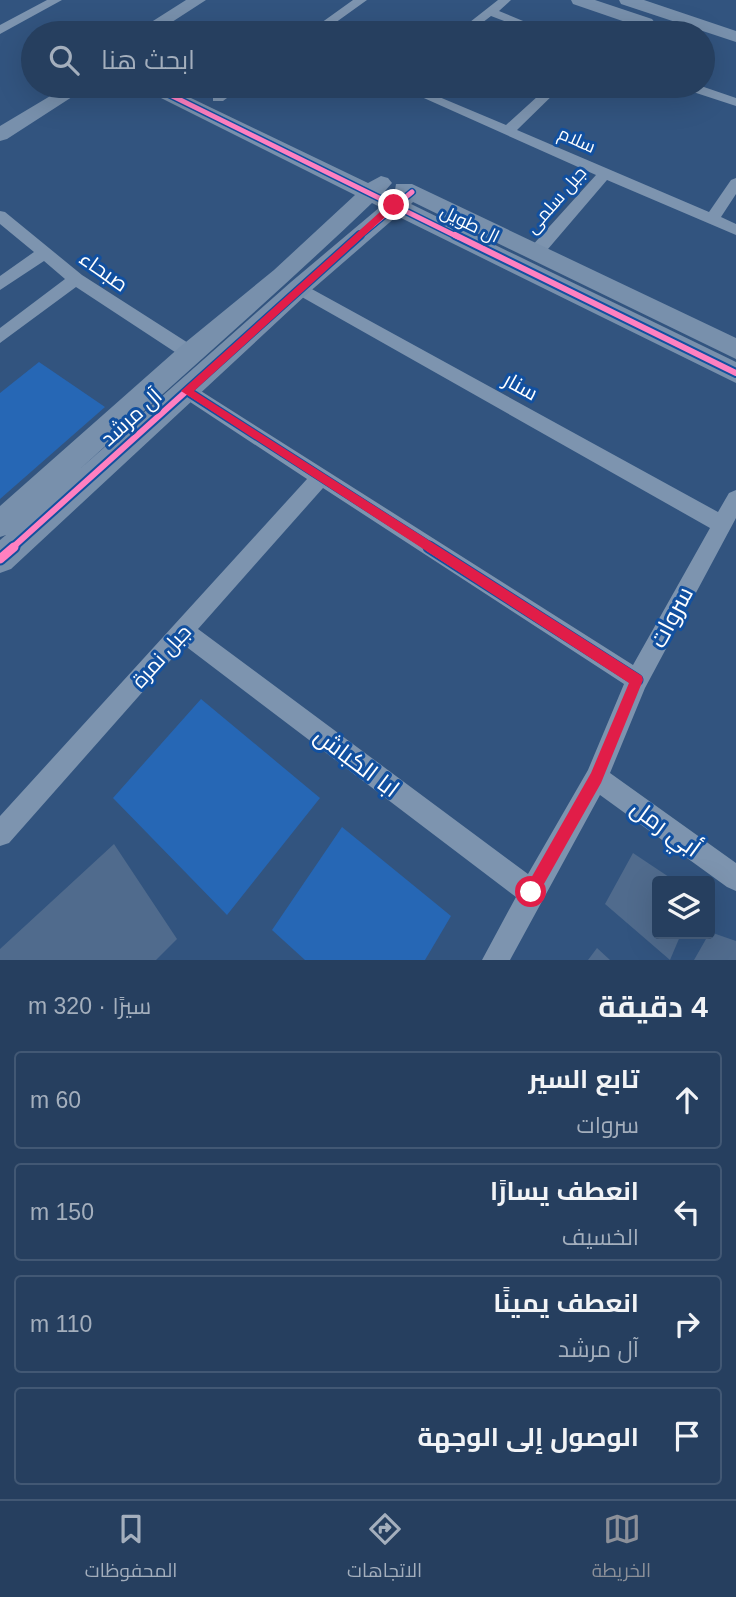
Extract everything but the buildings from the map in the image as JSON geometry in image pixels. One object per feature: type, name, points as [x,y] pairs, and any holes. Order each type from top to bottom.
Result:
[{"type":"street","points":[[0,30],[56,0]]},
{"type":"street","points":[[162,21],[198,0]]},
{"type":"street","points":[[185,21],[219,0]]},
{"type":"street","points":[[330,21],[360,0]]},
{"type":"street","points":[[477,21],[505,0]]},
{"type":"street","points":[[579,0],[640,21]]},
{"type":"street","points":[[626,0],[688,21]]},
{"type":"street","points":[[489,12],[513,21]]},
{"type":"street","points":[[715,30],[736,37]]},
{"type":"street","points":[[715,47],[736,55]]},
{"type":"street","points":[[715,95],[736,102]]},
{"type":"street","points":[[0,119],[35,98]]},
{"type":"street","points":[[0,135],[60,98]]},
{"type":"street","name":"ال طويل","points":[[179,98],[390,193],[536,252],[736,349]]},
{"type":"street","name":"سلام","points":[[431,98],[736,230]]},
{"type":"street","points":[[508,131],[543,98]]},
{"type":"street","name":"ال طويل","points":[[218,99],[390,193],[736,373]]},
{"type":"street","name":"جبل سلمى","points":[[536,252],[605,173]]},
{"type":"street","points":[[712,219],[736,183]]},
{"type":"street","name":"آل مرشد","points":[[0,559],[299,288],[390,193]]},
{"type":"street","name":"آل مرشد","points":[[0,524],[190,353],[282,276],[390,193]]},
{"type":"street","name":"صبحاء","points":[[0,216],[76,279],[190,353]]},
{"type":"street","points":[[0,284],[44,253]]},
{"type":"street","points":[[0,337],[76,279]]},
{"type":"street","name":"سنار","points":[[299,288],[721,524]]},
{"type":"street","points":[[187,391],[637,680]]},
{"type":"street","name":"جبل نمرة","points":[[0,834],[320,478]]},
{"type":"street","name":"سروات","points":[[495,960],[596,778],[637,680],[736,499]]},
{"type":"street","name":"ابا الكباش","points":[[184,631],[531,892]]},
{"type":"street","name":"أبي رمل","points":[[596,778],[736,878]]},
{"type":"shaded area","points":[[39,362],[105,407],[0,499],[0,393]]},
{"type":"shaded area","points":[[201,699],[320,798],[227,915],[113,798]]},
{"type":"shaded area","points":[[342,827],[451,916],[425,960],[305,960],[272,930]]},
{"type":"cycle path","points":[[176,98],[736,373]]},
{"type":"cycle path","points":[[0,559],[299,288],[412,192]]},
{"type":"cycle path","points":[[187,391],[637,680]]},
{"type":"route","points":[[394,205],[187,391],[637,680],[596,778],[531,892]]}]
